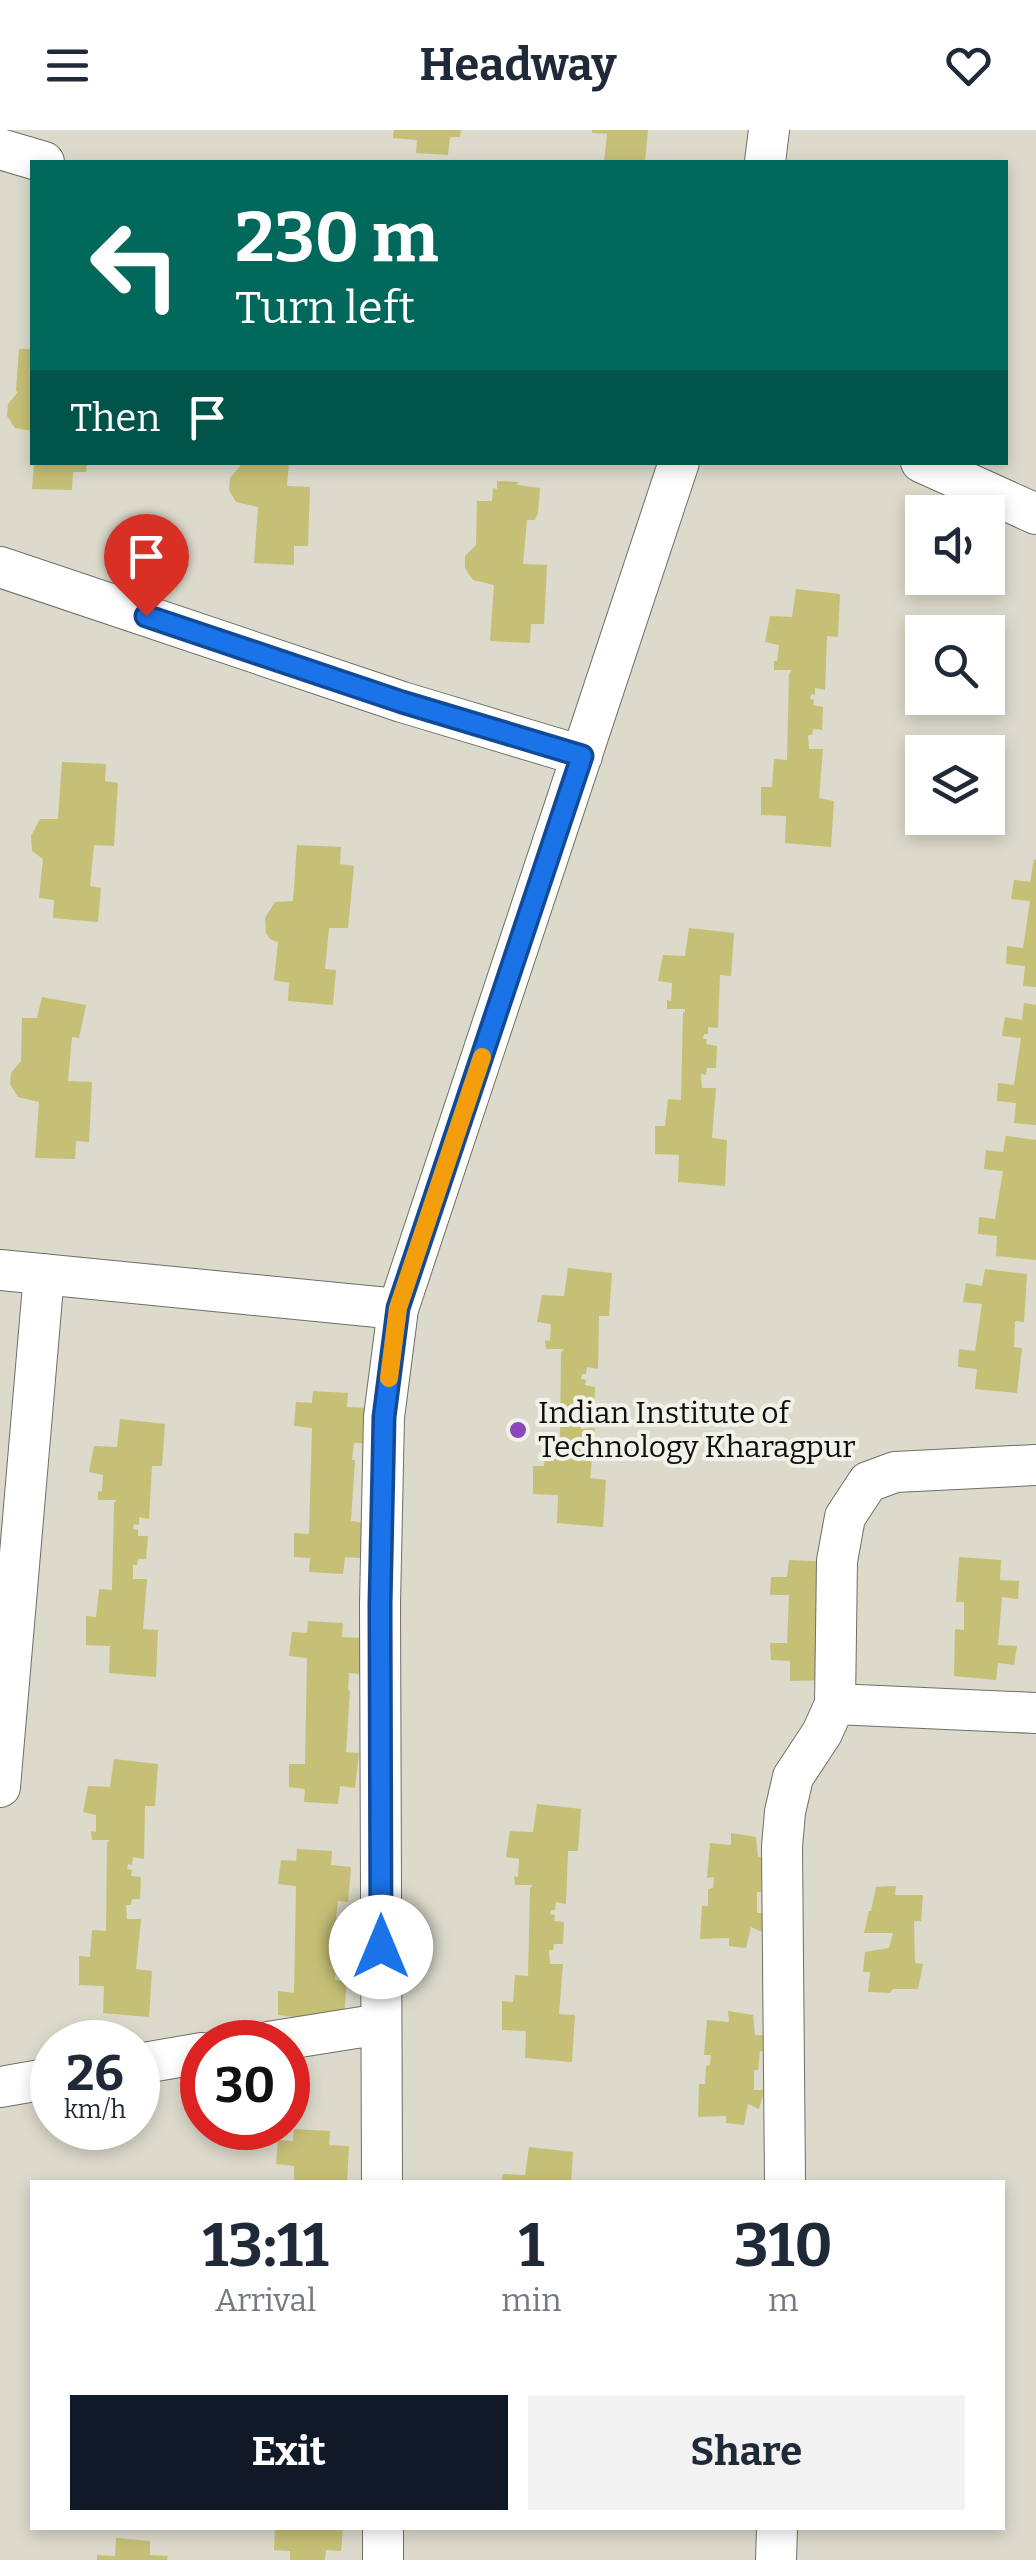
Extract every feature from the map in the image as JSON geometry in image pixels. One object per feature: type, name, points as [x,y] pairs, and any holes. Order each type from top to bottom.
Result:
[{"type":"street","points":[[764,160],[769,130]]},
{"type":"street","points":[[0,149],[37,160]]},
{"type":"street","points":[[382,2180],[380,1604],[384,1436],[398,1308],[678,465]]},
{"type":"street","points":[[929,465],[1036,514]]},
{"type":"street","points":[[0,567],[402,702],[582,756]]},
{"type":"street","points":[[0,1270],[398,1308]]},
{"type":"street","points":[[0,1788],[44,1274]]},
{"type":"street","points":[[784,2180],[785,1812],[792,1777],[836,1704],[836,1561],[845,1517],[868,1482],[895,1472],[1036,1465]]},
{"type":"street","points":[[836,1704],[1036,1713]]},
{"type":"street","points":[[310,2035],[382,2024]]},
{"type":"street","points":[[0,2087],[30,2082]]},
{"type":"street","points":[[382,2530],[383,2560]]},
{"type":"street","points":[[776,2560],[777,2530]]},
{"type":"shaded area","name":"Indian Institute of Technology Kharagpur","points":[[0,130],[1036,130],[1036,2560],[0,2560]]},
{"type":"building","points":[[394,130],[461,130],[460,137],[450,137],[448,155],[416,153],[417,140],[393,138]]},
{"type":"building","points":[[648,130],[645,160],[604,160],[607,134],[592,133]]},
{"type":"building","points":[[19,349],[30,349],[30,431],[15,428],[7,416],[8,404],[16,391]]},
{"type":"building","points":[[34,465],[87,465],[86,472],[73,472],[72,490],[32,489]]},
{"type":"building","points":[[289,465],[287,486],[310,487],[308,546],[294,546],[294,565],[254,563],[258,507],[236,502],[229,490],[230,478],[240,466]]},
{"type":"building","points":[[497,481],[540,488],[538,513],[535,520],[527,520],[523,564],[547,565],[544,624],[531,624],[530,643],[490,641],[494,585],[473,580],[465,568],[465,556],[476,545],[477,501],[492,501]]},
{"type":"building","points":[[796,589],[840,594],[838,637],[827,636],[825,690],[815,688],[810,699],[814,700],[813,705],[823,707],[822,730],[813,729],[812,735],[808,735],[809,749],[823,749],[819,798],[834,801],[831,847],[785,843],[786,816],[761,815],[761,787],[772,787],[774,759],[787,760],[792,670],[774,670],[779,645],[765,642],[770,616],[792,617]]},
{"type":"building","points":[[62,762],[106,764],[105,781],[118,783],[114,846],[94,845],[90,886],[101,888],[98,922],[53,918],[54,900],[39,898],[43,859],[32,851],[31,836],[40,819],[58,819]]},
{"type":"building","points":[[297,845],[341,847],[340,864],[354,866],[348,928],[329,928],[325,969],[336,970],[333,1005],[288,1001],[289,983],[274,980],[278,942],[266,933],[265,918],[275,902],[293,901]]},
{"type":"building","points":[[1034,859],[1036,987],[1023,986],[1025,966],[1006,964],[1007,946],[1023,948],[1030,901],[1011,899],[1014,880],[1030,882]]},
{"type":"building","points":[[689,928],[734,933],[731,976],[720,975],[718,1028],[708,1027],[703,1039],[707,1039],[706,1044],[717,1046],[716,1068],[707,1068],[706,1075],[701,1074],[702,1088],[716,1088],[712,1138],[727,1140],[725,1186],[678,1182],[679,1155],[655,1154],[655,1126],[665,1126],[668,1099],[681,1100],[685,1012],[667,1009],[672,983],[658,981],[663,955],[685,956]]},
{"type":"building","points":[[42,997],[86,1005],[79,1038],[72,1037],[68,1081],[92,1082],[89,1142],[76,1141],[75,1159],[35,1158],[39,1102],[18,1097],[10,1084],[11,1073],[21,1061],[22,1018],[37,1018]]},
{"type":"building","points":[[1024,1003],[1036,1005],[1036,1125],[1014,1123],[1016,1103],[997,1101],[998,1083],[1014,1085],[1021,1038],[1002,1036],[1005,1017],[1022,1020]]},
{"type":"building","points":[[1006,1136],[1036,1140],[1036,1260],[996,1256],[997,1236],[978,1234],[979,1217],[995,1219],[1003,1171],[984,1169],[986,1150],[1003,1152]]},
{"type":"building","points":[[568,1268],[612,1273],[609,1316],[599,1316],[598,1369],[587,1367],[581,1379],[586,1380],[585,1385],[595,1387],[594,1409],[580,1414],[581,1429],[595,1428],[590,1478],[606,1480],[603,1527],[557,1523],[558,1495],[533,1494],[533,1466],[544,1466],[546,1439],[560,1440],[564,1349],[546,1349],[551,1324],[537,1322],[542,1295],[564,1296]]},
{"type":"building","points":[[985,1269],[1027,1274],[1024,1322],[1015,1321],[1014,1347],[1022,1348],[1017,1393],[975,1389],[977,1369],[958,1367],[959,1349],[975,1351],[982,1304],[963,1302],[966,1283],[982,1286]]},
{"type":"building","points":[[313,1391],[348,1393],[347,1407],[368,1408],[364,1443],[354,1443],[352,1460],[351,1521],[364,1523],[360,1558],[345,1557],[343,1574],[309,1572],[310,1558],[294,1557],[294,1533],[309,1534],[312,1428],[294,1426],[296,1402],[312,1403]]},
{"type":"building","points":[[120,1419],[165,1424],[162,1466],[152,1466],[149,1519],[139,1517],[139,1525],[134,1524],[133,1529],[138,1530],[138,1536],[148,1536],[146,1559],[138,1559],[137,1565],[133,1565],[133,1579],[147,1579],[143,1629],[158,1630],[156,1677],[109,1673],[110,1646],[86,1645],[86,1616],[96,1617],[99,1589],[112,1590],[116,1500],[98,1500],[103,1475],[89,1472],[94,1446],[117,1447]]},
{"type":"building","points":[[959,1557],[1001,1560],[1000,1580],[1019,1581],[1018,1599],[1002,1597],[998,1645],[1017,1646],[1014,1665],[998,1663],[996,1680],[954,1676],[955,1629],[964,1630],[964,1602],[956,1602]]},
{"type":"building","points":[[789,1560],[831,1562],[832,1680],[790,1681],[790,1661],[771,1660],[770,1643],[787,1643],[789,1595],[770,1595],[771,1577],[787,1577]]},
{"type":"building","points":[[308,1621],[343,1623],[342,1637],[362,1638],[360,1674],[349,1673],[348,1691],[346,1752],[359,1753],[355,1788],[340,1786],[338,1804],[304,1802],[305,1789],[289,1787],[289,1764],[305,1764],[307,1658],[289,1656],[292,1632],[307,1633]]},
{"type":"building","points":[[114,1759],[158,1764],[155,1806],[145,1806],[144,1859],[133,1857],[127,1869],[132,1870],[131,1876],[141,1877],[140,1899],[132,1899],[131,1905],[126,1905],[127,1919],[141,1919],[136,1969],[152,1971],[149,2017],[103,2013],[104,1986],[79,1985],[79,1956],[90,1957],[92,1930],[106,1931],[110,1840],[92,1840],[96,1815],[83,1812],[88,1786],[110,1787]]},
{"type":"building","points":[[537,1804],[581,1809],[578,1851],[568,1851],[566,1904],[556,1902],[550,1914],[555,1915],[554,1921],[564,1922],[563,1944],[554,1944],[553,1950],[549,1950],[550,1964],[563,1964],[559,2014],[575,2015],[572,2062],[525,2058],[526,2031],[502,2030],[502,2001],[513,2002],[515,1975],[528,1976],[533,1885],[515,1885],[519,1859],[506,1857],[510,1831],[533,1832]]},
{"type":"building","points":[[731,1833],[756,1837],[758,1857],[772,1858],[762,1874],[761,1892],[757,1892],[757,1913],[767,1913],[762,1932],[751,1927],[746,1948],[729,1946],[729,1938],[700,1939],[702,1906],[708,1906],[708,1889],[713,1888],[714,1877],[707,1878],[710,1843],[731,1845]]},
{"type":"building","points":[[297,1849],[332,1851],[331,1865],[351,1867],[348,1902],[338,1901],[336,1918],[335,1980],[347,1981],[344,2016],[310,2025],[310,2020],[278,2015],[278,1991],[294,1993],[296,1886],[278,1884],[281,1860],[296,1861]]},
{"type":"building","points":[[896,1886],[895,1895],[923,1895],[921,1921],[914,1921],[915,1963],[923,1964],[918,1989],[868,1992],[870,1972],[863,1972],[865,1952],[889,1948],[893,1933],[864,1933],[869,1911],[876,1887]]},
{"type":"building","points":[[728,2011],[753,2015],[755,2035],[769,2035],[768,2051],[760,2051],[758,2070],[754,2070],[754,2090],[764,2090],[759,2109],[748,2104],[744,2125],[726,2123],[726,2116],[698,2117],[699,2084],[705,2084],[711,2055],[704,2055],[707,2020],[729,2022]]},
{"type":"building","points":[[310,2130],[330,2131],[329,2145],[349,2146],[347,2180],[294,2180],[294,2166],[276,2164],[277,2150],[310,2150]]},
{"type":"building","points":[[529,2147],[573,2152],[571,2180],[502,2180],[503,2174],[525,2175]]},
{"type":"building","points":[[275,2530],[343,2530],[341,2551],[326,2550],[325,2560],[290,2560],[290,2551],[274,2550]]},
{"type":"building","points":[[116,2538],[150,2541],[150,2555],[168,2556],[167,2560],[97,2560],[97,2555],[115,2556]]},
{"type":"slow traffic","points":[[389,1378],[398,1308],[482,1057]]},
{"type":"place","name":"Indian Institute of Technology Kharagpur","points":[[518,1430]]},
{"type":"route","points":[[146,616],[402,702],[582,756],[398,1308],[384,1417],[381,1947]]}]
